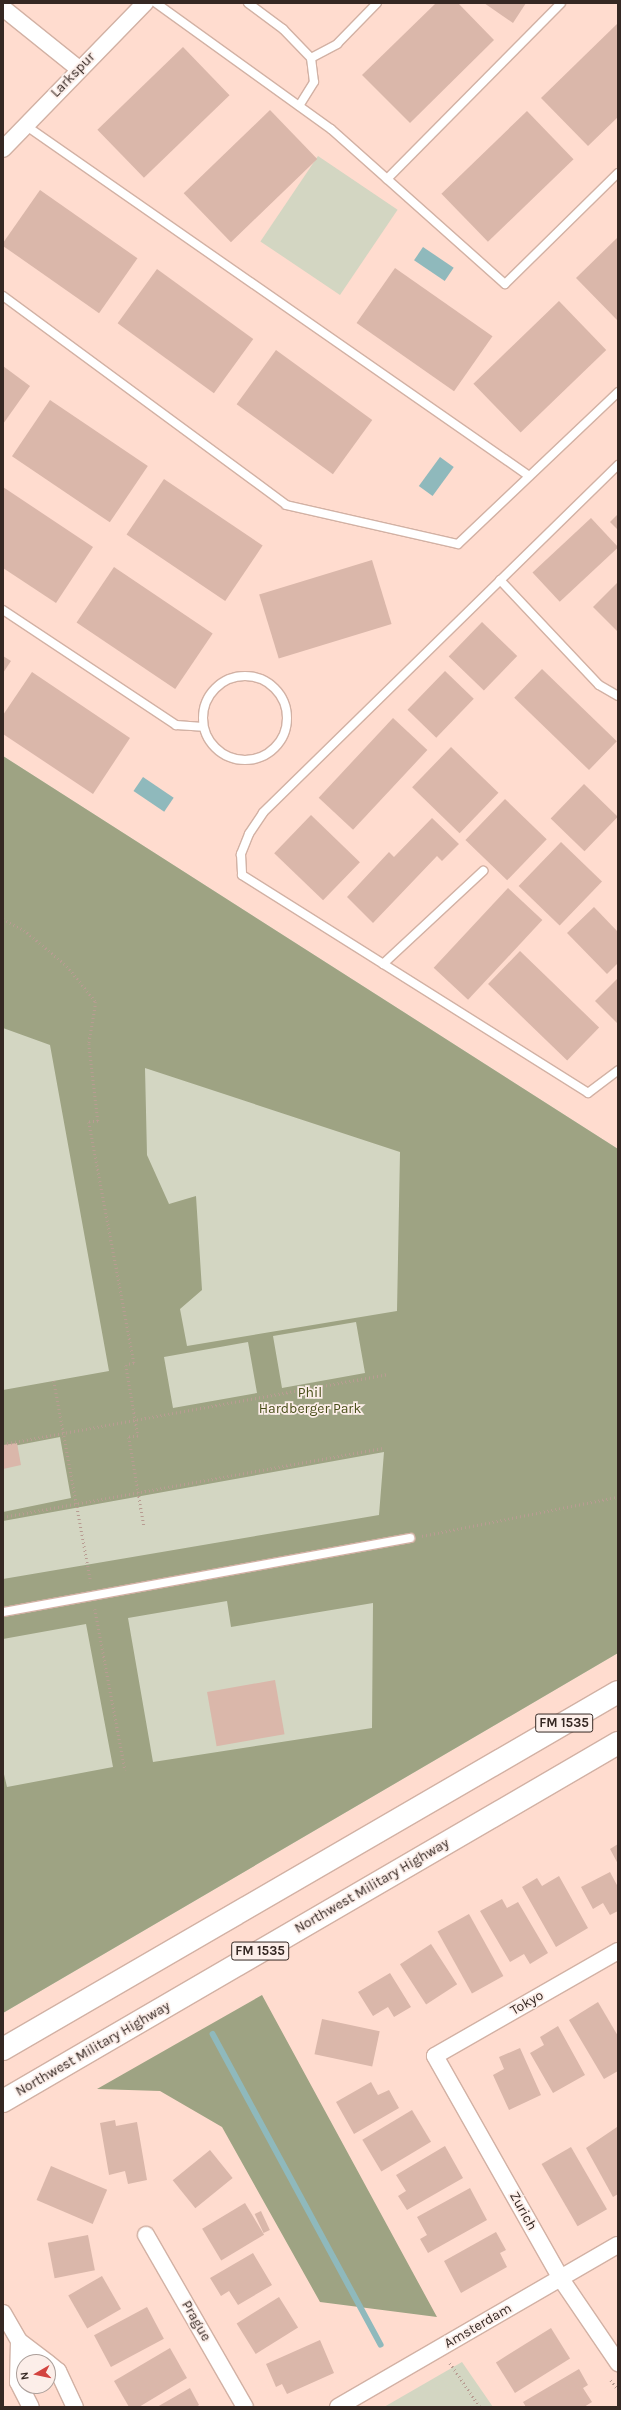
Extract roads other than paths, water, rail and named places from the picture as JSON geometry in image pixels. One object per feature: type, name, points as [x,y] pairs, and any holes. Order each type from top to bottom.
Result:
[{"type":"main road","name":"FM 1535","points":[[3,2049],[618,1692]]},
{"type":"main road","name":"Northwest Military Highway","points":[[3,2101],[618,1743]]},
{"type":"street","name":"Larkspur","points":[[3,149],[79,69],[145,3]]},
{"type":"street","points":[[3,8],[79,69]]},
{"type":"street","name":"Tokyo","points":[[436,2056],[618,1951]]},
{"type":"street","name":"Zurich","points":[[436,2056],[561,2279],[618,2363]]},
{"type":"street","name":"Prague","points":[[146,2235],[245,2407]]},
{"type":"street","name":"Amsterdam","points":[[338,2407],[618,2245]]},
{"type":"street","points":[[3,2313],[19,2341],[36,2354]]},
{"type":"street","points":[[19,2341],[18,2382],[31,2407]]},
{"type":"street","points":[[56,2369],[74,2407]]},
{"type":"lane","points":[[156,3],[331,129],[505,284],[618,173]]},
{"type":"lane","points":[[248,3],[283,29],[312,58],[314,82],[299,106]]},
{"type":"lane","points":[[312,58],[337,44],[377,3]]},
{"type":"lane","points":[[387,179],[560,3]]},
{"type":"lane","points":[[25,125],[529,476]]},
{"type":"lane","points":[[3,296],[286,505],[458,544],[618,392]]},
{"type":"lane","points":[[618,465],[263,812],[249,834],[241,854],[242,875],[588,1093],[618,1070]]},
{"type":"lane","points":[[500,580],[599,685],[618,696]]},
{"type":"lane","points":[[3,610],[176,725],[203,727]]},
{"type":"lane","points":[[236,677],[253,677],[268,683],[279,695],[286,710],[286,726],[280,742],[268,753],[253,760],[237,760],[222,753],[210,742],[203,727],[203,710],[210,695],[221,683],[236,677]]},
{"type":"lane","points":[[383,964],[483,871]]},
{"type":"lane","points":[[3,1612],[410,1538]]},
{"type":"water","points":[[423,247],[454,268],[445,281],[414,260]]},
{"type":"water","points":[[440,457],[454,467],[433,496],[419,486]]},
{"type":"water","points":[[143,777],[174,798],[164,812],[133,791]]},
{"type":"waterway","points":[[213,2034],[381,2345]]},
{"type":"park label","name":"Phil Hardberger Park","points":[[310,1402]]}]
